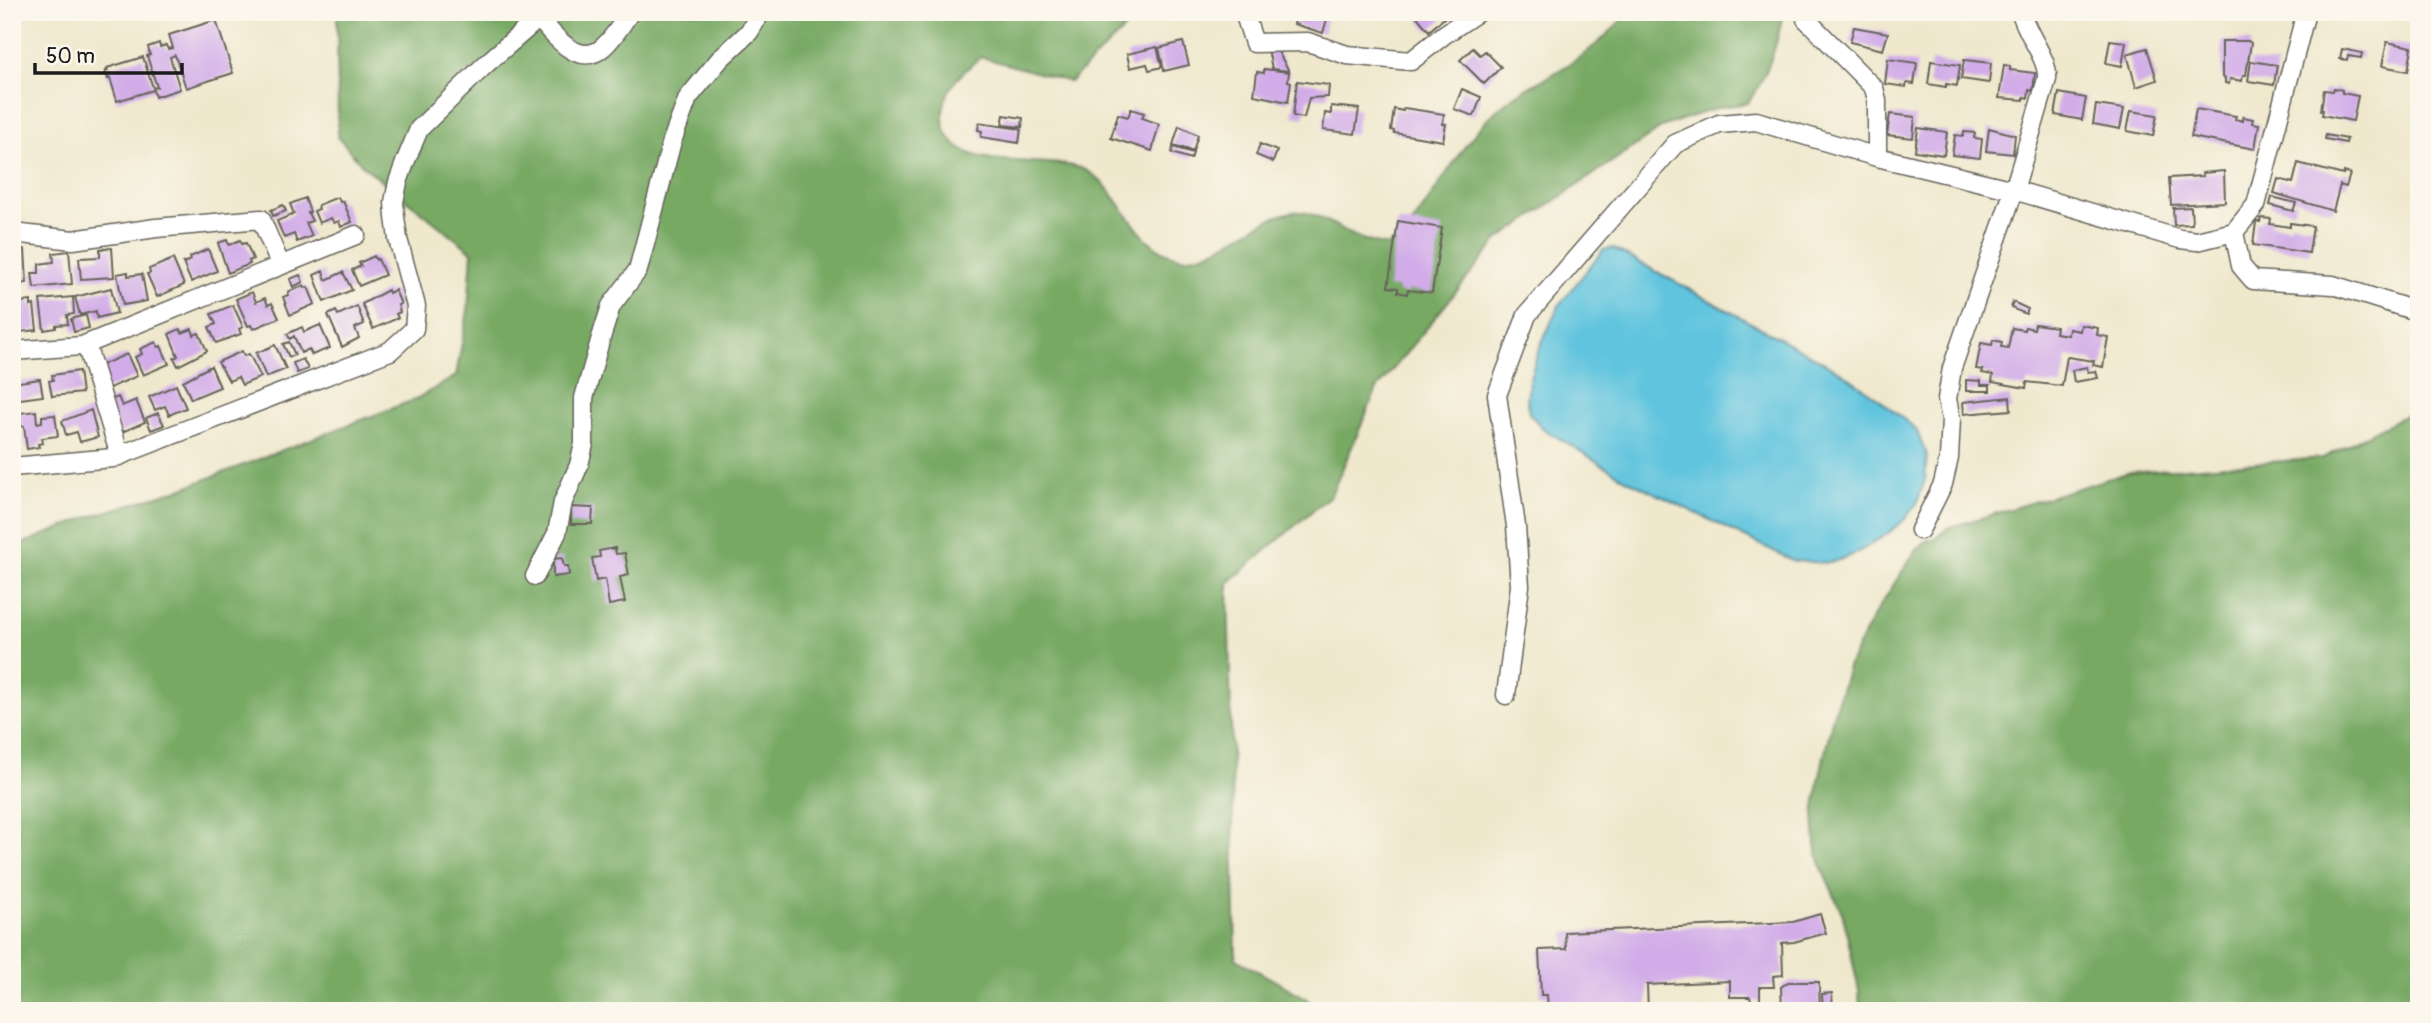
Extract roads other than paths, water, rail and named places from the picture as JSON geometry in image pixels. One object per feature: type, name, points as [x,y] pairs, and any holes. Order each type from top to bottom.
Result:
[{"type":"street","points":[[12,467],[120,456],[390,351],[414,329],[416,306],[398,239],[394,202],[398,183],[419,129],[540,15],[552,34],[577,54],[592,55],[604,48],[630,12]]},
{"type":"street","points":[[535,576],[557,533],[563,502],[579,465],[584,444],[584,398],[611,306],[638,270],[672,141],[688,98],[720,59],[749,32],[761,12]]},
{"type":"street","points":[[1244,12],[1254,43],[1308,42],[1347,55],[1411,61],[1478,12]]},
{"type":"street","points":[[1807,12],[1806,19],[1874,88],[1877,100],[1877,157]]},
{"type":"street","points":[[1920,530],[1943,484],[1949,458],[1951,419],[1947,399],[1952,368],[2014,190],[2047,73],[2025,27],[2021,12]]},
{"type":"street","points":[[1506,695],[1520,586],[1516,526],[1497,395],[1527,315],[1675,144],[1719,124],[1755,121],[1877,157],[2014,190],[2180,239],[2197,241],[2234,232],[2256,205],[2306,12]]},
{"type":"street","points":[[12,235],[74,240],[156,228],[261,219],[280,264]]},
{"type":"street","points":[[2234,232],[2241,266],[2253,280],[2333,285],[2419,312]]},
{"type":"street","points":[[12,351],[86,344],[356,235]]},
{"type":"street","points":[[86,344],[120,456]]},
{"type":"water","points":[[1613,248],[1838,370],[1916,429],[1927,455],[1925,480],[1917,503],[1905,519],[1855,554],[1830,563],[1794,561],[1626,479],[1542,428],[1529,413],[1527,402],[1529,381],[1539,349],[1558,307],[1603,250]]}]
